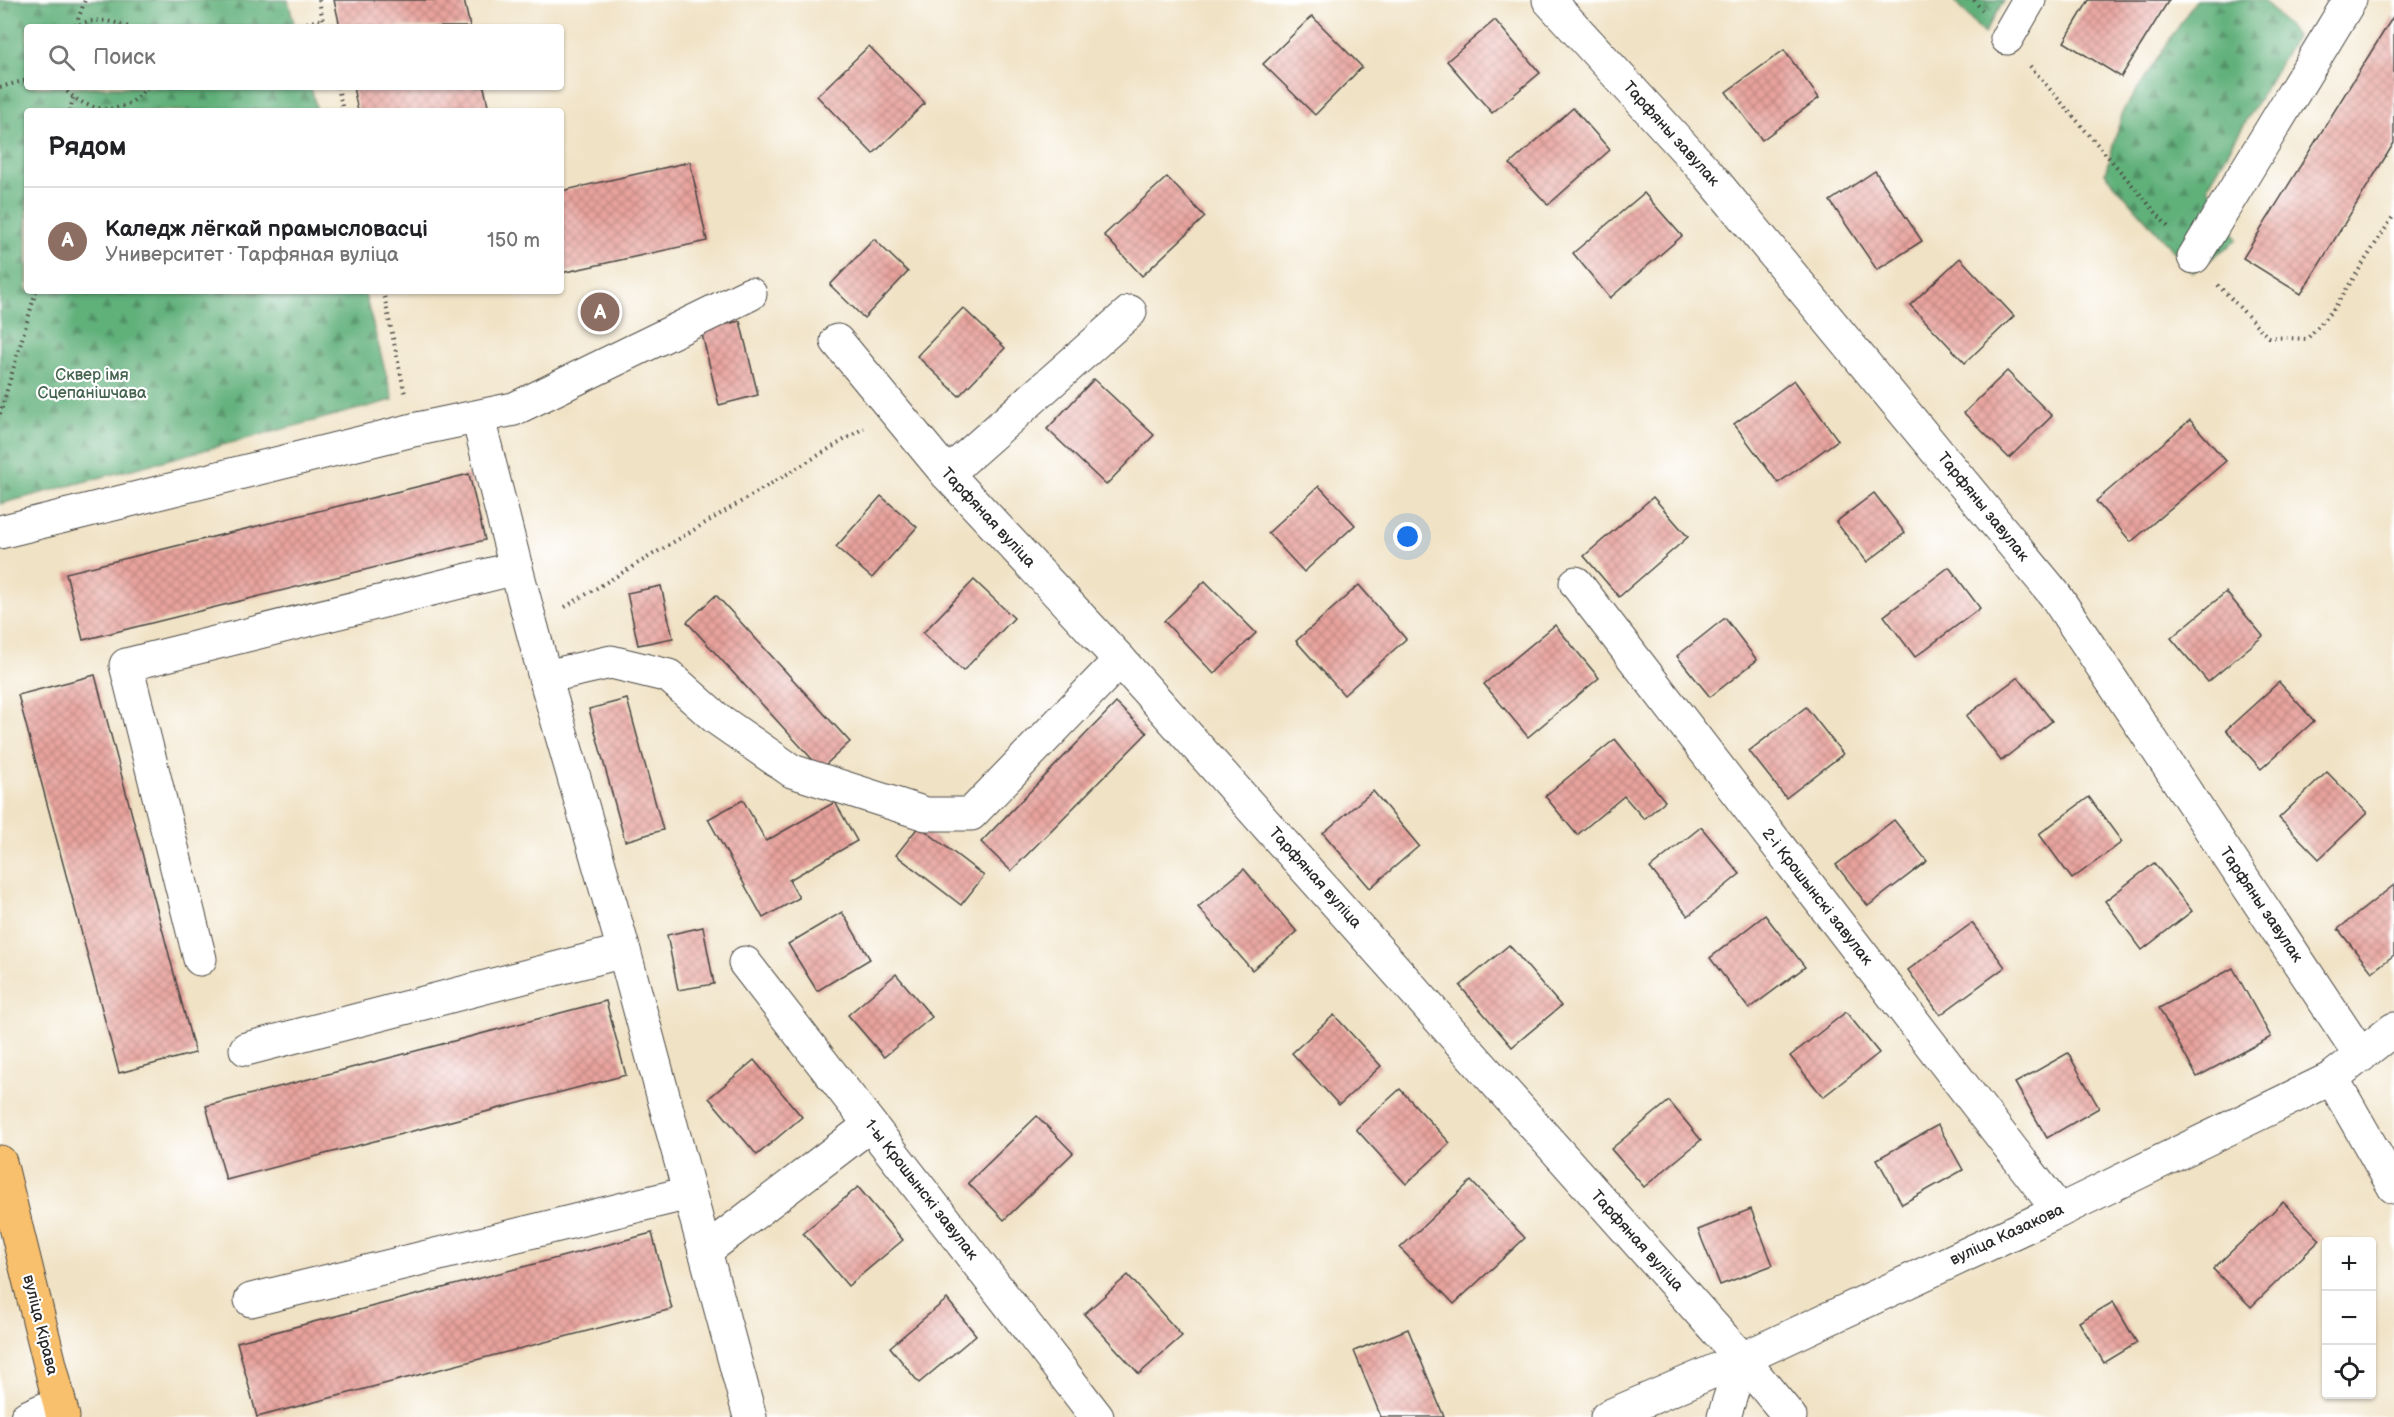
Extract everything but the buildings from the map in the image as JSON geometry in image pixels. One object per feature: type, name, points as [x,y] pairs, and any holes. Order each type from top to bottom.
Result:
[{"type":"main road","name":"вуліца Кірава","points":[[0,1162],[61,1410]]},
{"type":"street","name":"Тарфяны завулак","points":[[1549,0],[1709,175],[2055,595],[2361,1056]]},
{"type":"street","points":[[2007,38],[2029,0]]},
{"type":"street","points":[[2194,257],[2350,0]]},
{"type":"street","points":[[0,532],[413,430],[514,409],[750,294]]},
{"type":"street","points":[[947,474],[1131,312]]},
{"type":"street","name":"Тарфяная вуліца","points":[[837,341],[947,474],[1120,660],[1742,1359],[1790,1417]]},
{"type":"street","points":[[478,418],[545,677],[624,951],[750,1417]]},
{"type":"street","points":[[201,959],[126,665],[516,568]]},
{"type":"street","name":"2-і Крошынскі завулак","points":[[1575,583],[2059,1211]]},
{"type":"street","points":[[545,677],[611,662],[669,676],[716,718],[792,771],[926,814],[971,814],[1120,660]]},
{"type":"street","points":[[246,1049],[624,951]]},
{"type":"street","name":"1-ы Крошынскі завулак","points":[[745,963],[1097,1417]]},
{"type":"street","name":"вуліца Казакова","points":[[1607,1417],[1742,1359],[2059,1211],[2331,1078],[2394,1029]]},
{"type":"street","points":[[2331,1078],[2394,1187]]},
{"type":"street","points":[[705,1251],[870,1125]]},
{"type":"street","points":[[251,1300],[689,1193]]},
{"type":"street","points":[[1724,1417],[1742,1359]]},
{"type":"street","points":[[27,1417],[61,1410]]},
{"type":"path","points":[[76,24],[85,0]]},
{"type":"path","points":[[319,0],[324,24]]},
{"type":"path","points":[[302,24],[323,19]]},
{"type":"path","points":[[80,24],[88,21],[111,20],[121,24]]},
{"type":"path","points":[[0,87],[24,81]]},
{"type":"path","points":[[66,90],[73,98],[95,108]]},
{"type":"path","points":[[116,108],[140,97],[145,90]]},
{"type":"path","points":[[339,90],[342,108]]},
{"type":"path","points":[[71,108],[73,98]]},
{"type":"path","points":[[0,414],[35,294]]},
{"type":"path","points":[[384,294],[413,430]]},
{"type":"path","points":[[532,627],[893,410]]},
{"type":"green space","name":"Сквер імя Сцепанішчава","points":[[0,0],[288,0],[294,24],[24,24],[24,90],[312,90],[316,108],[24,108],[24,294],[365,294],[393,400],[0,504]]},
{"type":"green space","points":[[1954,0],[2004,0],[1984,34]]},
{"type":"green space","points":[[2196,0],[2264,0],[2296,36],[2208,186],[2237,240],[2192,272],[2105,173],[2123,111]]},
{"type":"place","name":"Каледж лёгкай прамысловасці","points":[[600,312]]}]
